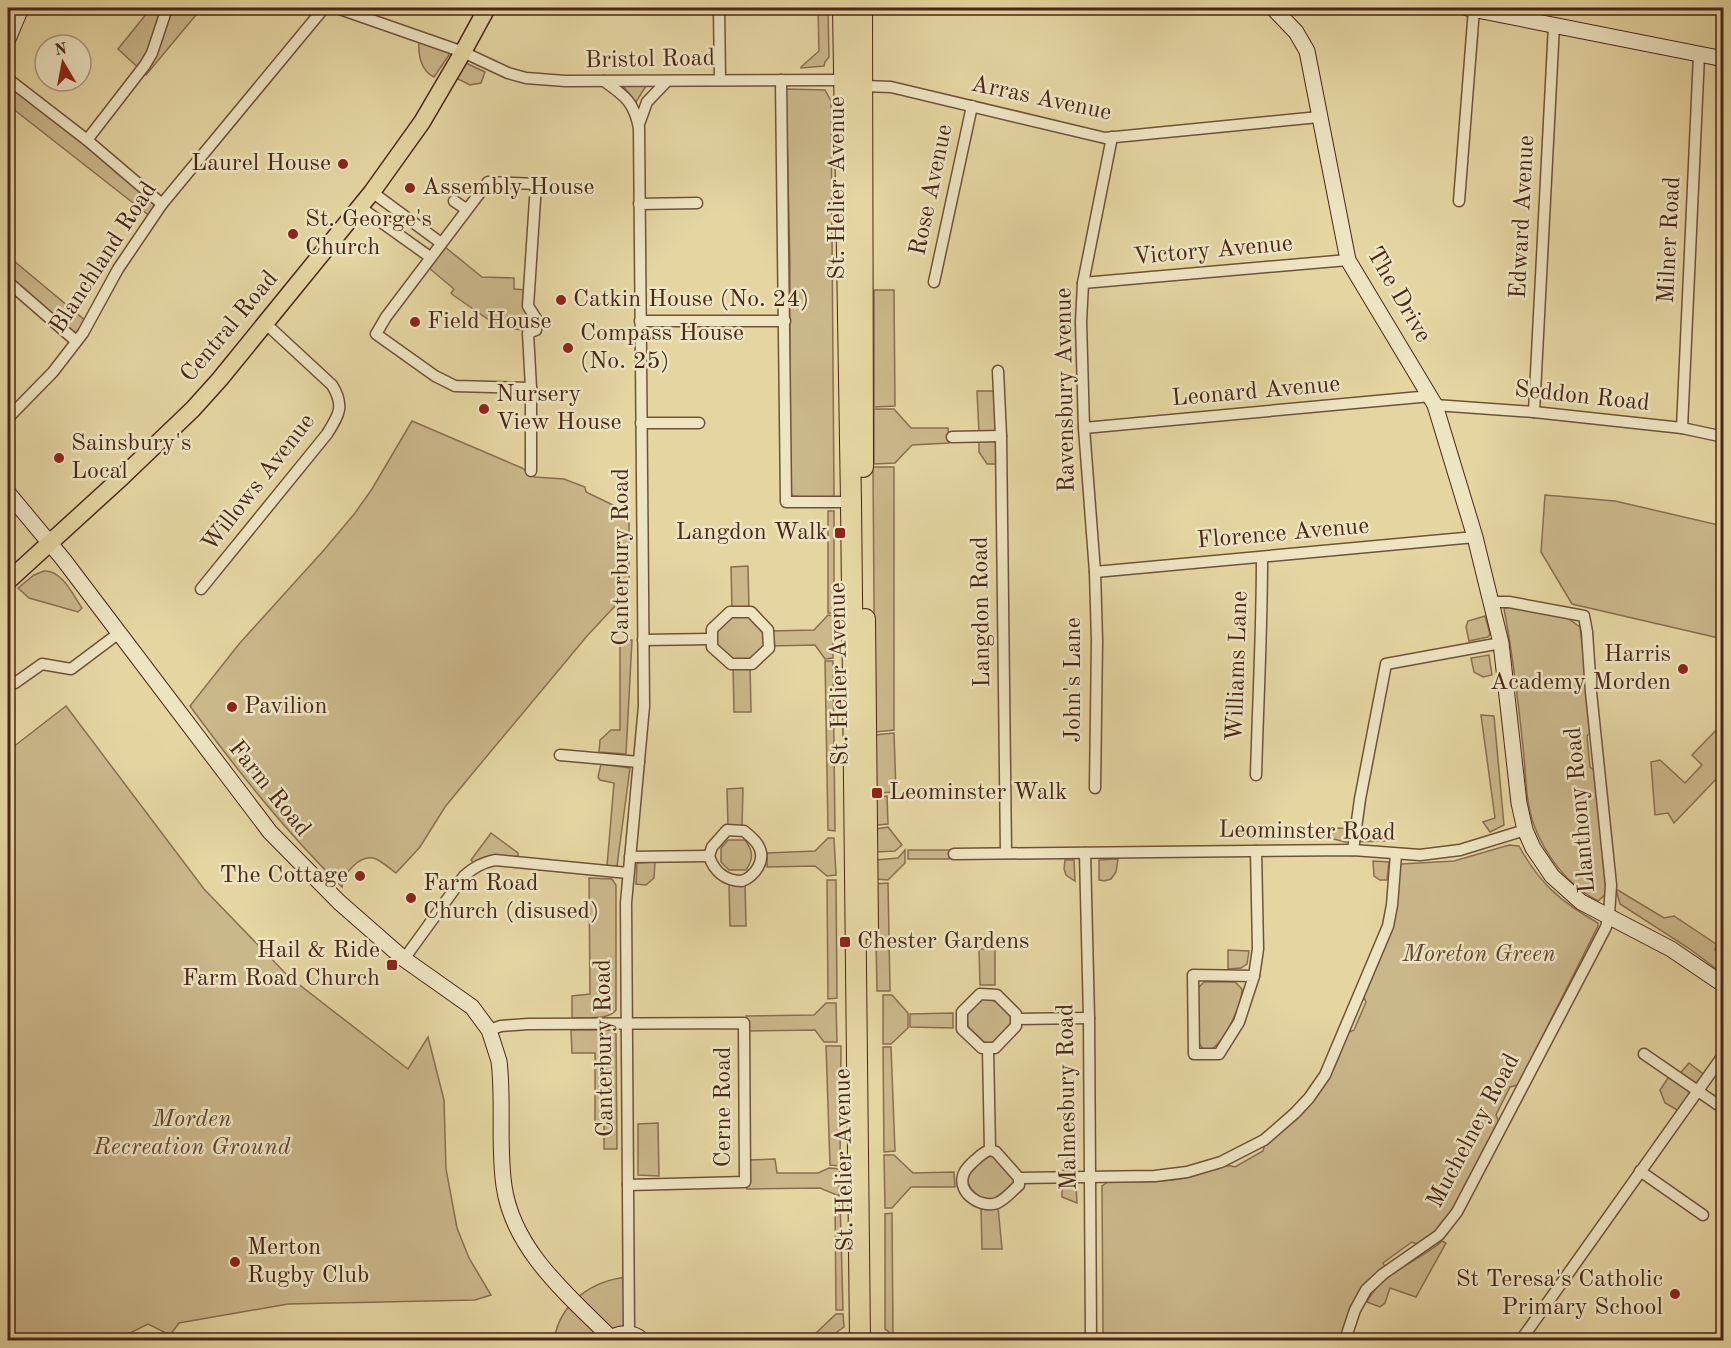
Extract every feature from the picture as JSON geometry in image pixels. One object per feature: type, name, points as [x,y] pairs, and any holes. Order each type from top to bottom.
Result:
[{"type":"highway","name":"St. Helier Avenue","points":[[843,8],[860,1341]]},
{"type":"highway","name":"St. Helier Avenue","points":[[862,8],[863,488],[872,1341]]},
{"type":"main road","name":"Central Road","points":[[8,581],[193,409],[266,323],[372,192],[422,122],[487,8]]},
{"type":"street","points":[[8,39],[21,8]]},
{"type":"street","points":[[87,140],[152,53],[167,8]]},
{"type":"street","name":"Blanchland Road","points":[[8,418],[53,372],[83,333],[118,269],[162,204],[324,8]]},
{"type":"street","name":"Bristol Road","points":[[337,8],[463,52],[508,73],[526,78],[549,81],[843,80]]},
{"type":"street","points":[[719,8],[720,80]]},
{"type":"street","name":"The Drive","points":[[1273,8],[1304,42],[1348,260],[1433,400],[1475,537],[1501,643],[1519,803],[1525,830],[1538,858],[1552,876],[1581,902],[1671,949],[1724,985]]},
{"type":"street","points":[[1459,201],[1471,8],[1724,59]]},
{"type":"street","name":"Edward Avenue","points":[[1534,412],[1554,25]]},
{"type":"street","name":"Milner Road","points":[[1682,428],[1699,55]]},
{"type":"street","points":[[8,79],[87,140],[162,204]]},
{"type":"street","points":[[781,80],[786,502],[851,502]]},
{"type":"street","name":"Canterbury Road","points":[[604,81],[622,94],[632,105],[639,128],[644,706],[628,873],[625,935],[628,1185],[635,1337]]},
{"type":"street","points":[[639,128],[644,107],[667,81]]},
{"type":"street","name":"Arras Avenue","points":[[863,87],[891,87],[1105,138],[1319,117]]},
{"type":"street","name":"Rose Avenue","points":[[934,282],[972,106]]},
{"type":"street","name":"Ravensbury Avenue","points":[[1095,573],[1084,428],[1083,283],[1112,137]]},
{"type":"street","points":[[531,388],[465,387],[449,384],[376,334],[430,257],[488,182],[536,184],[528,306],[537,320],[536,330],[528,333],[531,388],[531,471]]},
{"type":"street","points":[[372,192],[441,243]]},
{"type":"street","points":[[454,201],[468,207]]},
{"type":"street","points":[[639,204],[697,203]]},
{"type":"street","points":[[360,207],[430,257]]},
{"type":"street","name":"Victory Avenue","points":[[1083,283],[1348,260]]},
{"type":"street","points":[[8,282],[76,341]]},
{"type":"street","points":[[640,321],[785,321]]},
{"type":"street","name":"Willows Avenue","points":[[201,589],[327,434],[338,417],[340,407],[338,395],[332,385],[266,323]]},
{"type":"street","name":"Langdon Road","points":[[998,371],[1001,436],[1006,853]]},
{"type":"street","name":"Seddon Road","points":[[1433,400],[1682,428],[1724,437]]},
{"type":"street","name":"Leonard Avenue","points":[[1084,428],[1433,400]]},
{"type":"street","points":[[642,423],[699,423]]},
{"type":"street","points":[[952,437],[1001,436]]},
{"type":"street","name":"Farm Road","points":[[8,493],[50,543],[270,832],[339,902],[404,958],[472,1007],[489,1030],[500,1061],[504,1187],[512,1215],[526,1244],[551,1278],[610,1339]]},
{"type":"street","name":"Florence Avenue","points":[[1095,573],[1475,537]]},
{"type":"street","name":"Williams Lane","points":[[1256,775],[1262,627],[1262,558]]},
{"type":"street","name":"John's Lane","points":[[1095,573],[1097,641],[1095,788]]},
{"type":"street","name":"Llanthony Road","points":[[1491,602],[1509,602],[1584,616],[1611,885],[1609,915]]},
{"type":"street","points":[[730,612],[751,612],[768,630],[769,648],[752,664],[731,664],[712,647],[711,639],[712,629],[730,612]]},
{"type":"street","points":[[15,683],[42,664],[71,669],[119,633]]},
{"type":"street","points":[[643,639],[711,639]]},
{"type":"street","points":[[1353,850],[1386,664],[1501,643]]},
{"type":"street","points":[[560,755],[639,762]]},
{"type":"street","points":[[727,830],[744,831],[759,846],[760,863],[755,873],[747,879],[734,881],[719,872],[712,865],[709,856],[712,847],[727,830]]},
{"type":"street","name":"Leominster Road","points":[[1085,853],[1353,850],[1420,855],[1460,850],[1525,830]]},
{"type":"street","points":[[1254,976],[1192,975],[1194,1054],[1219,1053],[1239,1022],[1254,976],[1258,949],[1256,851]]},
{"type":"street","points":[[954,854],[1085,853]]},
{"type":"street","name":"Malmesbury Road","points":[[1085,853],[1091,1177],[1091,1341]]},
{"type":"street","points":[[1019,1178],[1155,1176],[1187,1172],[1207,1167],[1236,1155],[1264,1140],[1295,1113],[1318,1085],[1333,1060],[1380,946],[1392,904],[1396,854]]},
{"type":"street","points":[[630,856],[709,856]]},
{"type":"street","points":[[404,958],[464,876],[474,867],[484,863],[495,860],[628,873]]},
{"type":"street","name":"Muchelney Road","points":[[1345,1341],[1355,1310],[1366,1290],[1383,1274],[1439,1234],[1457,1212],[1592,956],[1609,915]]},
{"type":"street","points":[[980,994],[997,995],[1016,1014],[1017,1019],[1016,1026],[995,1048],[988,1049],[982,1048],[962,1029],[962,1012],[980,994]]},
{"type":"street","points":[[1017,1019],[1089,1018]]},
{"type":"street","points":[[489,1030],[501,1026],[528,1024],[627,1023]]},
{"type":"street","name":"Cerne Road","points":[[627,1023],[744,1023],[745,1033],[745,1182],[628,1185]]},
{"type":"street","points":[[988,1049],[990,1150]]},
{"type":"street","points":[[1644,1054],[1724,1109]]},
{"type":"street","points":[[1521,1341],[1724,1054]]},
{"type":"street","points":[[990,1150],[996,1152],[1019,1178],[1019,1185],[1000,1202],[986,1205],[974,1199],[963,1187],[963,1175],[972,1163],[990,1150]]},
{"type":"street","points":[[1640,1171],[1703,1215]]},
{"type":"street","points":[[610,1339],[619,1334],[635,1337]]},
{"type":"green space","points":[[151,8],[201,9],[146,75],[118,49]]},
{"type":"green space","points":[[818,8],[828,8],[829,57],[824,66],[801,68],[819,51]]},
{"type":"green space","points":[[419,41],[451,52],[434,77],[426,71],[421,62]]},
{"type":"green space","points":[[466,63],[485,72],[481,83],[470,85],[456,78]]},
{"type":"green space","points":[[8,82],[160,205],[151,217],[12,108],[8,114]]},
{"type":"green space","points":[[623,86],[646,86],[636,102]]},
{"type":"green space","points":[[786,89],[825,90],[831,101],[834,495],[831,499],[826,500],[793,496],[789,491],[790,266]]},
{"type":"green space","points":[[445,247],[482,277],[514,278],[514,289],[526,290],[533,317],[533,327],[528,330],[512,329],[511,324],[492,322],[453,295],[451,293],[454,289],[429,268]]},
{"type":"green space","points":[[8,256],[87,322],[76,338],[8,280]]},
{"type":"green space","points":[[874,290],[894,290],[895,406],[874,407]]},
{"type":"green space","points":[[977,391],[996,391],[998,433],[979,433]]},
{"type":"green space","points":[[874,409],[894,409],[911,428],[948,428],[949,443],[912,445],[895,463],[874,464]]},
{"type":"green space","points":[[412,421],[522,468],[534,477],[564,479],[585,487],[586,492],[619,508],[629,510],[629,591],[587,636],[472,774],[445,807],[420,847],[396,873],[376,859],[364,859],[349,870],[342,887],[262,800],[190,706],[239,644],[355,513],[372,489]]},
{"type":"green space","points":[[979,438],[999,438],[999,464],[987,464],[979,452]]},
{"type":"green space","points":[[873,467],[894,467],[894,730],[875,732]]},
{"type":"green space","points":[[1545,495],[1615,501],[1723,526],[1723,639],[1572,604],[1541,552]]},
{"type":"green space","points":[[828,511],[834,511],[834,613],[828,613]]},
{"type":"green space","points":[[748,566],[749,610],[732,610],[731,567]]},
{"type":"green space","points":[[44,571],[62,579],[82,608],[78,612],[29,598],[18,588],[34,575]]},
{"type":"green space","points":[[1509,607],[1566,617],[1580,627],[1592,731],[1587,736],[1590,767],[1596,772],[1606,888],[1606,894],[1598,901],[1577,887],[1559,869],[1544,847],[1531,816],[1515,678],[1504,609]]},
{"type":"green space","points":[[731,615],[751,616],[765,631],[765,647],[750,662],[732,662],[715,645],[715,631]]},
{"type":"green space","points":[[828,615],[833,616],[833,658],[825,659],[815,645],[771,646],[770,631],[814,630]]},
{"type":"green space","points":[[1485,616],[1490,634],[1488,637],[1469,641],[1466,627],[1468,621]]},
{"type":"green space","points":[[620,640],[632,640],[626,754],[599,752],[600,740],[611,730],[620,730]]},
{"type":"green space","points":[[1489,655],[1492,675],[1483,677],[1474,672],[1471,658]]},
{"type":"green space","points":[[825,661],[833,661],[835,831],[828,830]]},
{"type":"green space","points":[[733,666],[750,666],[751,712],[734,712]]},
{"type":"green space","name":"Morden Recreation Ground","points":[[66,706],[204,889],[288,976],[408,1069],[428,1037],[444,1100],[446,1169],[457,1228],[469,1258],[491,1295],[475,1300],[288,1304],[179,1323],[170,1335],[148,1324],[116,1340],[8,1340],[8,751]]},
{"type":"green space","points":[[1481,715],[1494,716],[1504,825],[1490,832],[1483,822],[1495,818]]},
{"type":"green space","points":[[1723,723],[1723,772],[1674,823],[1668,813],[1655,815],[1651,762],[1660,760],[1685,783],[1702,765],[1692,755]]},
{"type":"green space","points":[[894,733],[896,792],[875,793],[875,735]]},
{"type":"green space","points":[[601,764],[630,768],[617,866],[607,866],[614,783],[600,780],[598,777]]},
{"type":"green space","points":[[743,788],[742,826],[728,826],[727,789]]},
{"type":"green space","points":[[887,796],[888,824],[877,825],[876,798]]},
{"type":"green space","points":[[888,827],[902,845],[895,851],[876,852],[876,829]]},
{"type":"green space","points":[[1338,828],[1383,831],[1385,841],[1345,842],[1330,838],[1330,832]]},
{"type":"green space","points":[[491,833],[518,853],[518,860],[474,864],[471,860]]},
{"type":"green space","points":[[828,838],[834,838],[836,875],[827,876],[815,866],[767,867],[767,853],[815,851]]},
{"type":"green space","points":[[728,840],[745,840],[748,844],[751,858],[746,870],[729,870],[721,862],[721,848]]},
{"type":"green space","name":"Moreton Green","points":[[1509,845],[1519,846],[1543,882],[1562,899],[1598,923],[1598,926],[1518,1085],[1510,1087],[1496,1115],[1499,1122],[1454,1210],[1440,1228],[1419,1245],[1412,1242],[1383,1263],[1385,1267],[1368,1283],[1357,1300],[1341,1340],[1106,1337],[1103,1332],[1102,1186],[1108,1182],[1159,1181],[1190,1177],[1219,1167],[1235,1167],[1263,1151],[1265,1144],[1280,1133],[1347,1033],[1354,1030],[1366,1002],[1363,995],[1401,864],[1454,861]]},
{"type":"green space","points":[[905,850],[905,863],[888,880],[876,879],[876,860],[898,858]]},
{"type":"green space","points":[[908,850],[949,850],[949,859],[908,859]]},
{"type":"green space","points":[[1118,859],[1116,872],[1111,879],[1099,880],[1099,860]]},
{"type":"green space","points":[[1065,860],[1074,860],[1075,881],[1066,875]]},
{"type":"green space","points":[[1373,861],[1389,862],[1387,880],[1380,880],[1374,876]]},
{"type":"green space","points":[[655,862],[654,878],[646,885],[636,884],[637,863]]},
{"type":"green space","points":[[589,878],[612,879],[616,885],[616,1010],[608,1016],[572,1018],[572,996],[590,994]]},
{"type":"green space","points":[[827,880],[836,880],[837,998],[828,999]]},
{"type":"green space","points":[[888,883],[890,991],[877,991],[875,884]]},
{"type":"green space","points":[[745,884],[746,926],[730,926],[729,885]]},
{"type":"green space","points":[[1616,889],[1664,918],[1674,916],[1716,944],[1715,950],[1723,956],[1723,974],[1690,949],[1620,904]]},
{"type":"green space","points":[[979,949],[995,949],[995,985],[980,985]]},
{"type":"green space","points":[[1228,950],[1249,951],[1247,964],[1241,968],[1228,969]]},
{"type":"green space","points":[[1204,982],[1235,982],[1242,989],[1232,1022],[1212,1049],[1203,1049],[1199,1043],[1198,988]]},
{"type":"green space","points":[[883,995],[892,995],[908,1013],[908,1028],[891,1044],[883,1044]]},
{"type":"green space","points":[[982,999],[999,1003],[1012,1015],[1012,1025],[993,1045],[985,1046],[974,1035],[967,1023],[968,1012]]},
{"type":"green space","points":[[826,1003],[836,1003],[837,1042],[824,1042],[815,1030],[747,1031],[746,1016],[814,1015]]},
{"type":"green space","points":[[953,1013],[953,1028],[910,1027],[910,1014]]},
{"type":"green space","points":[[571,1030],[611,1030],[616,1034],[617,1149],[604,1149],[604,1123],[595,1122],[595,1053],[572,1053]]},
{"type":"green space","points":[[826,1046],[841,1046],[840,1166],[830,1165]]},
{"type":"green space","points":[[883,1047],[891,1047],[895,1151],[884,1152]]},
{"type":"green space","points":[[1689,1063],[1706,1076],[1679,1111],[1665,1103],[1660,1090],[1670,1075],[1676,1078]]},
{"type":"green space","points":[[658,1123],[659,1176],[638,1175],[638,1124]]},
{"type":"green space","points":[[1076,1151],[1076,1172],[1063,1172],[1064,1161]]},
{"type":"green space","points":[[991,1154],[1013,1173],[1014,1184],[1001,1198],[985,1201],[970,1188],[968,1176],[975,1165]]},
{"type":"green space","points":[[884,1155],[894,1155],[913,1173],[954,1172],[955,1187],[911,1187],[892,1208],[885,1208]]},
{"type":"green space","points":[[775,1159],[777,1173],[818,1173],[829,1168],[840,1169],[839,1196],[820,1188],[747,1189],[747,1160]]},
{"type":"green space","points":[[1076,1185],[1077,1203],[1062,1197],[1062,1186]]},
{"type":"green space","points":[[835,1199],[840,1199],[843,1310],[836,1310]]},
{"type":"green space","points":[[998,1207],[1002,1249],[982,1249],[981,1209]]},
{"type":"green space","points":[[892,1213],[893,1335],[885,1329],[885,1214]]},
{"type":"green space","points":[[1442,1241],[1446,1243],[1416,1297],[1390,1288],[1385,1303],[1380,1307],[1367,1302],[1382,1282]]},
{"type":"green space","points":[[627,1277],[628,1329],[601,1340],[554,1340],[563,1315],[579,1296],[601,1283]]},
{"type":"green space","points":[[836,1314],[843,1314],[844,1327],[837,1332],[834,1339],[817,1340],[816,1333]]},
{"type":"place","name":"Laurel House","points":[[343,164]]},
{"type":"place","name":"Assembly House","points":[[410,188]]},
{"type":"place","name":"St. George's Church","points":[[293,234]]},
{"type":"place","name":"Catkin House (No. 24)","points":[[561,300]]},
{"type":"place","name":"Field House","points":[[415,322]]},
{"type":"place","name":"Compass House (No. 25)","points":[[568,348]]},
{"type":"place","name":"Nursery View House","points":[[484,409]]},
{"type":"place","name":"Sainsbury's Local","points":[[59,458]]},
{"type":"place","name":"Langdon Walk","points":[[840,533]]},
{"type":"place","name":"Harris Academy Morden","points":[[1683,669]]},
{"type":"place","name":"Pavilion","points":[[232,707]]},
{"type":"place","name":"Leominster Walk","points":[[877,793]]},
{"type":"place","name":"The Cottage","points":[[360,876]]},
{"type":"place","name":"Farm Road Church (disused)","points":[[411,898]]},
{"type":"place","name":"Chester Gardens","points":[[845,942]]},
{"type":"place","name":"Hail & Ride Farm Road Church","points":[[392,965]]},
{"type":"place","name":"Merton Rugby Club","points":[[235,1262]]},
{"type":"place","name":"St Teresa's Catholic Primary School","points":[[1675,1294]]}]
